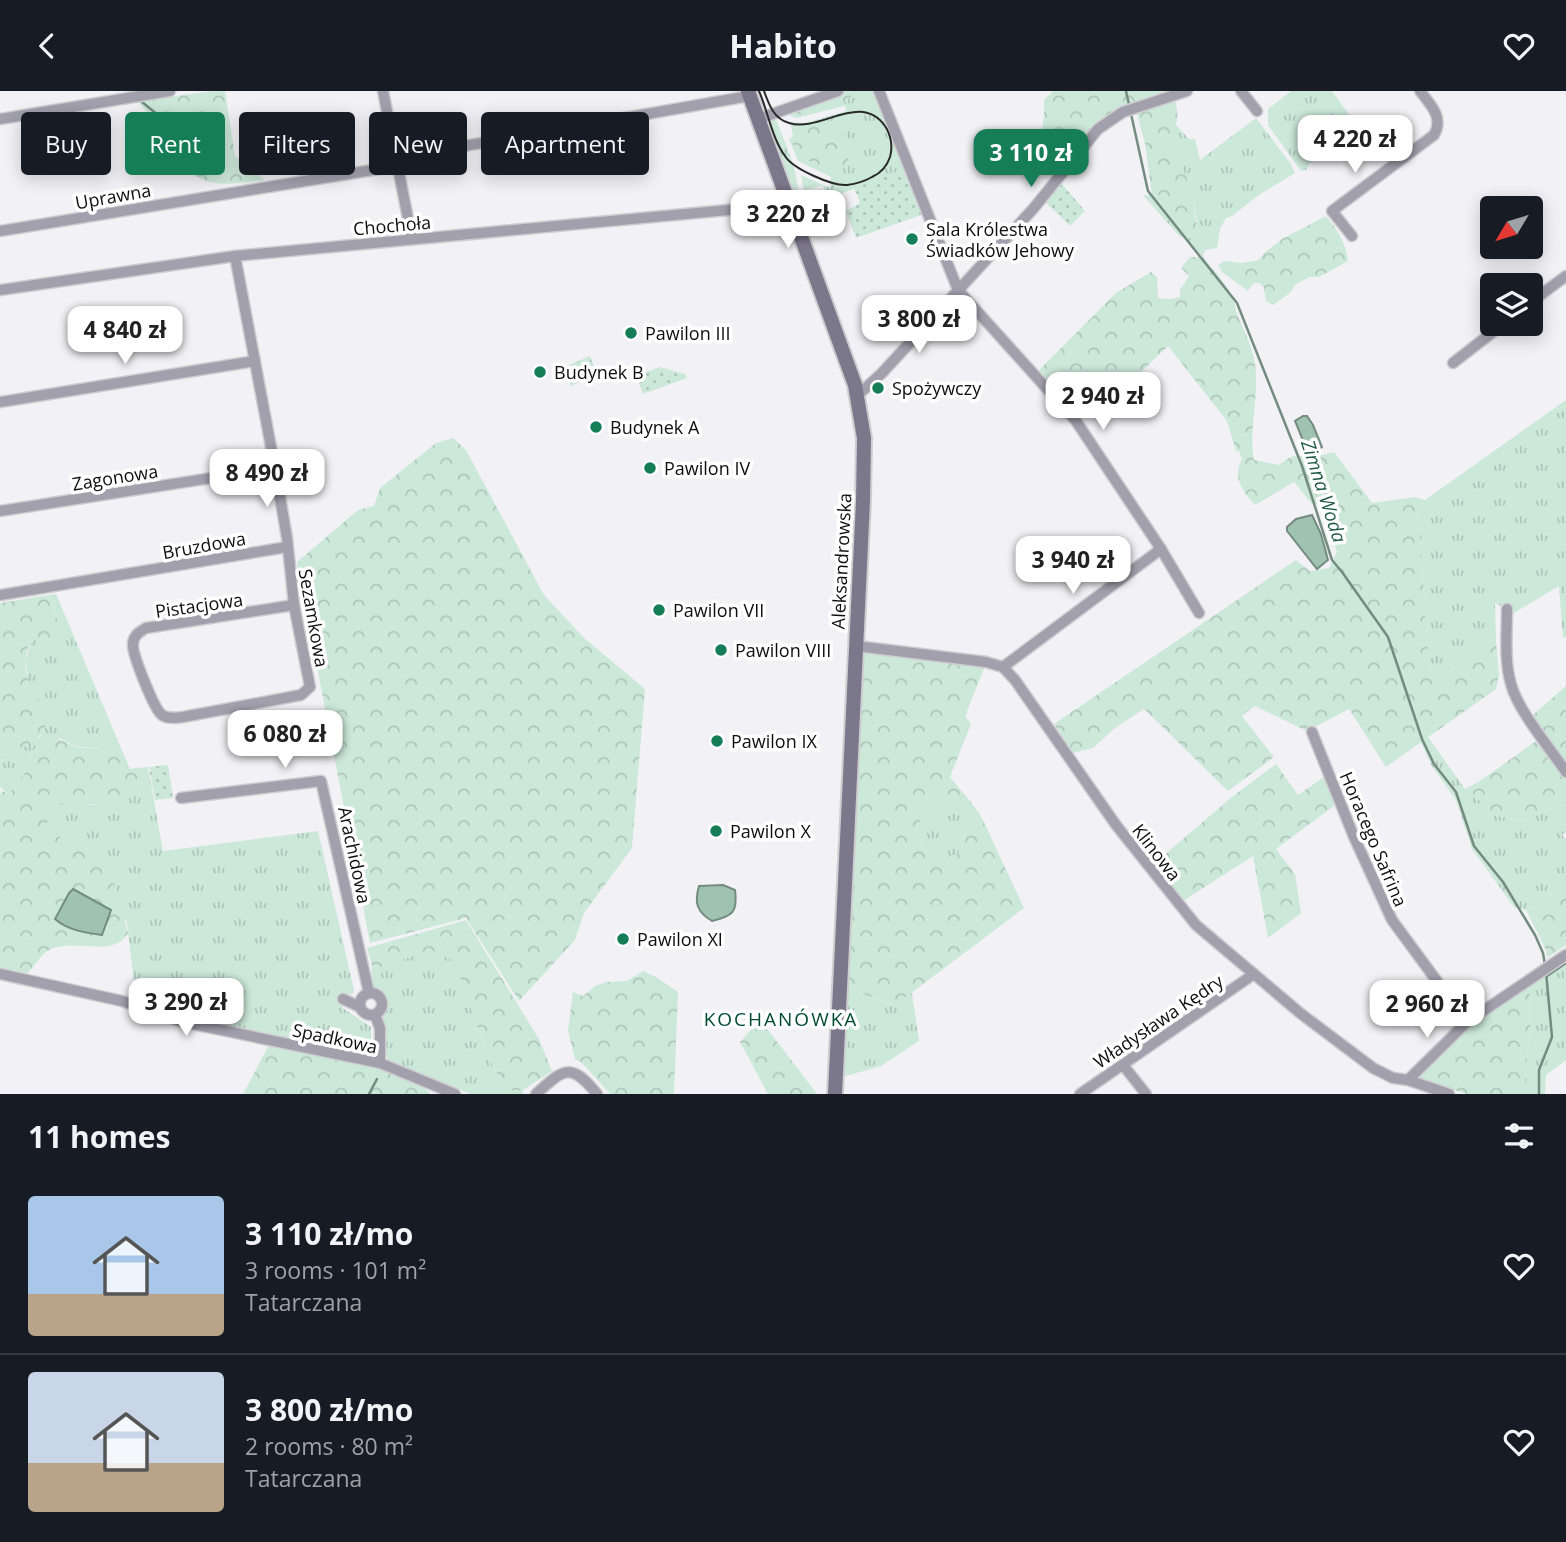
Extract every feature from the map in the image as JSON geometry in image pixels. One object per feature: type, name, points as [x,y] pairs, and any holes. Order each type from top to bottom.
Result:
[{"type":"main road","name":"Aleksandrowska","points":[[749,93],[858,394],[863,425],[864,455],[835,1094]]},
{"type":"street","points":[[0,119],[170,91]]},
{"type":"street","points":[[383,91],[387,112]]},
{"type":"street","points":[[758,119],[838,91]]},
{"type":"street","points":[[879,91],[958,290],[1076,422],[1161,549],[1199,613]]},
{"type":"street","points":[[858,394],[882,373],[1056,183],[1089,138],[1123,112],[1186,91]]},
{"type":"street","points":[[1241,91],[1257,111]]},
{"type":"street","points":[[1352,236],[1332,211],[1434,135],[1439,125],[1434,109],[1420,91]]},
{"type":"street","name":"Uprawna","points":[[467,148],[749,93]]},
{"type":"street","name":"Uprawna","points":[[0,231],[369,167]]},
{"type":"street","points":[[399,175],[412,239]]},
{"type":"street","name":"Chochoła","points":[[0,290],[236,255],[771,206],[788,201]]},
{"type":"street","points":[[236,255],[287,547]]},
{"type":"street","points":[[950,267],[964,273],[975,272]]},
{"type":"street","points":[[1543,293],[1566,276]]},
{"type":"street","points":[[1453,363],[1488,336]]},
{"type":"street","points":[[0,402],[255,361]]},
{"type":"street","name":"Zagonowa","points":[[0,511],[275,468]]},
{"type":"street","name":"Bruzdowa","points":[[0,595],[287,547]]},
{"type":"street","name":"Sezamkowa","points":[[287,547],[294,605],[310,687],[306,692]]},
{"type":"street","points":[[856,646],[976,660],[1003,667],[1161,549]]},
{"type":"street","name":"Pistacjowa","points":[[294,605],[146,628],[134,637],[133,650],[155,706],[160,714],[167,717],[183,717],[306,692]]},
{"type":"street","points":[[1507,608],[1507,666],[1511,685],[1517,699],[1566,772]]},
{"type":"street","name":"Klinowa","points":[[1003,667],[1015,680],[1116,825],[1177,903],[1204,932],[1300,1013],[1373,1068],[1393,1078],[1408,1080],[1449,1094]]},
{"type":"street","name":"Horacego Safrina","points":[[1312,732],[1354,837],[1392,920],[1467,1022]]},
{"type":"street","name":"Arachidowa","points":[[181,798],[321,781],[363,999]]},
{"type":"street","points":[[1408,1080],[1467,1022],[1566,955]]},
{"type":"street","name":"Spadkowa","points":[[0,974],[122,1001],[183,1022],[380,1063],[455,1094]]},
{"type":"street","name":"Władysława Kędry","points":[[1080,1094],[1254,974]]},
{"type":"street","points":[[378,995],[382,1008],[375,1015],[366,1014],[363,999],[378,995]]},
{"type":"street","points":[[375,1015],[380,1028],[380,1063]]},
{"type":"street","points":[[1123,1065],[1146,1094]]},
{"type":"street","points":[[536,1094],[559,1073],[570,1071],[579,1074],[597,1094]]},
{"type":"green space","points":[[225,91],[235,156],[239,159],[239,175],[259,175],[265,180],[224,184],[204,180],[195,175],[225,175],[225,112],[148,112],[137,101]]},
{"type":"green space","points":[[846,91],[874,91],[906,168],[828,199],[823,185],[804,191],[801,175],[830,188],[831,177],[798,161],[789,139],[793,136],[790,122],[805,123],[846,111],[845,106],[796,118],[784,112]]},
{"type":"green space","points":[[856,91],[871,91],[882,112],[879,115],[872,109],[867,98],[861,99],[856,95],[849,97],[848,101],[798,115],[796,112]]},
{"type":"green space","points":[[1053,91],[1174,91],[1177,120],[1165,147],[1175,149],[1193,194],[1197,232],[1182,221],[1166,192],[1152,195],[1145,144],[1134,102],[1102,122],[1061,170],[1039,150],[1044,100]]},
{"type":"green space","points":[[1291,91],[1332,91],[1359,128],[1309,164],[1306,170],[1301,171],[1268,125],[1268,109]]},
{"type":"green space","points":[[775,117],[795,170],[798,204],[767,120],[773,132],[769,119]]},
{"type":"green space","points":[[1256,118],[1295,173],[1226,218],[1220,229],[1217,248],[1205,250],[1203,257],[1186,238],[1180,237],[1143,195],[1157,196],[1166,191],[1197,223],[1193,194],[1183,170],[1165,147],[1166,138],[1176,125],[1189,139],[1195,139],[1200,160]]},
{"type":"green space","points":[[828,121],[849,139],[848,165],[836,170],[806,160],[792,142],[808,127]]},
{"type":"green space","points":[[906,168],[924,214],[856,238],[846,211],[860,203],[854,188]]},
{"type":"green space","points":[[1062,184],[1085,211],[1070,226],[1045,202]]},
{"type":"green space","points":[[1326,216],[1340,237],[1348,261],[1319,277],[1310,277],[1296,284],[1290,293],[1273,305],[1266,301],[1264,288],[1260,283],[1254,283],[1248,291],[1222,272],[1218,265],[1225,261],[1242,263],[1259,260],[1282,239]]},
{"type":"green space","points":[[1190,257],[1203,257],[1224,283],[1232,296],[1251,347],[1256,371],[1252,435],[1254,460],[1279,465],[1294,456],[1317,456],[1334,452],[1372,503],[1415,497],[1425,500],[1418,509],[1430,676],[1439,675],[1489,639],[1496,641],[1499,675],[1496,689],[1386,767],[1349,709],[1307,731],[1255,706],[1242,716],[1274,757],[1228,791],[1144,709],[1115,728],[1093,748],[1073,753],[1054,724],[1296,560],[1310,571],[1329,568],[1337,552],[1322,505],[1311,503],[1294,482],[1255,505],[1250,499],[1238,478],[1242,459],[1239,451],[1236,451],[1227,421],[1168,346],[1119,393],[1108,380],[1103,379],[1094,399],[1087,407],[1077,412],[1039,370],[1116,293],[1151,272],[1157,277],[1158,298],[1180,297],[1180,290],[1189,276],[1181,268]]},
{"type":"green space","points":[[590,356],[597,375],[571,386],[564,367]]},
{"type":"green space","points":[[660,367],[685,374],[687,378],[643,394],[636,376]]},
{"type":"green space","points":[[1566,400],[1566,636],[1563,638],[1559,586],[1514,613],[1495,603],[1496,641],[1489,639],[1439,675],[1430,677],[1418,509],[1425,500]]},
{"type":"green space","points":[[453,438],[466,450],[544,595],[584,638],[645,689],[632,848],[584,913],[575,940],[519,1001],[466,918],[370,943],[297,562],[358,510],[374,506],[380,488],[436,443]]},
{"type":"green space","points":[[56,594],[119,743],[89,748],[60,738],[34,749],[28,769],[9,795],[0,787],[0,761],[41,736],[44,712],[30,684],[25,663],[32,637],[55,639],[56,614],[49,595]]},
{"type":"green space","points":[[49,595],[60,634],[55,639],[32,638],[25,665],[44,712],[45,728],[32,742],[0,761],[0,603]]},
{"type":"green space","points":[[861,650],[985,666],[965,716],[971,724],[950,777],[970,801],[941,802],[929,807],[916,832],[923,849],[943,859],[958,854],[966,838],[963,828],[981,816],[1024,908],[894,1006],[845,987]]},
{"type":"green space","points":[[1566,686],[1566,801],[1525,821],[1493,815],[1472,793],[1480,781],[1536,741],[1534,714]]},
{"type":"green space","points":[[49,737],[82,748],[119,743],[130,769],[137,768],[140,793],[109,803],[55,805],[46,825],[67,843],[88,849],[105,865],[119,896],[128,933],[122,941],[113,945],[70,946],[49,950],[27,974],[0,969],[0,795],[2,791],[9,794],[28,769],[34,749]]},
{"type":"green space","points":[[1428,737],[1465,789],[1480,781],[1472,793],[1493,815],[1525,821],[1566,801],[1566,832],[1562,835],[1566,839],[1566,880],[1536,908],[1526,910],[1514,907],[1472,849],[1456,800],[1431,765],[1421,742]]},
{"type":"green space","points":[[1276,764],[1298,795],[1324,777],[1335,805],[1276,849],[1295,874],[1301,913],[1268,938],[1253,856],[1183,901],[1163,876],[1162,857],[1233,796]]},
{"type":"green space","points":[[168,765],[173,798],[155,800],[149,767]]},
{"type":"green space","points":[[148,767],[163,851],[318,831],[354,990],[353,994],[347,994],[342,1002],[343,1008],[371,1027],[371,1057],[220,1025],[214,987],[199,978],[181,979],[143,997],[135,991],[127,923],[88,849],[67,843],[45,825],[55,805],[94,805],[140,793],[137,768]]},
{"type":"green space","points":[[970,801],[981,816],[963,828],[966,838],[958,854],[943,859],[923,849],[916,832],[929,807],[941,802]]},
{"type":"green space","points":[[1566,880],[1566,945],[1547,958],[1546,950],[1526,910],[1536,908]]},
{"type":"green space","points":[[466,920],[539,1039],[552,1071],[523,1090],[507,1091],[498,1076],[454,961],[430,950],[381,967],[372,966],[367,948]]},
{"type":"green space","points":[[430,950],[455,961],[498,1076],[507,1091],[523,1090],[523,1094],[471,1094],[390,1062],[386,1056],[381,1021],[386,1001],[371,982],[372,966],[381,967]]},
{"type":"green space","points":[[1566,959],[1566,1060],[1546,1075],[1545,1094],[1525,1094],[1531,1010],[1528,984]]},
{"type":"green space","points":[[643,971],[678,992],[674,1094],[610,1094],[582,1063],[575,1059],[568,1031],[573,992],[583,996],[595,986],[627,981]]},
{"type":"green space","points":[[1528,984],[1531,1010],[1525,1094],[1467,1094],[1418,1079],[1472,1025]]},
{"type":"green space","points":[[845,987],[893,1006],[912,993],[919,1041],[881,1066],[846,1076]]},
{"type":"green space","points":[[760,1019],[817,1094],[768,1094],[740,1042]]},
{"type":"green space","points":[[270,1043],[381,1069],[420,1085],[431,1094],[243,1094]]},
{"type":"shaded area","points":[[1307,416],[1313,425],[1322,447],[1317,451],[1306,448],[1295,421]]},
{"type":"shaded area","points":[[1312,515],[1321,534],[1328,560],[1317,569],[1287,531],[1287,527],[1296,519]]},
{"type":"shaded area","points":[[723,885],[735,890],[735,908],[729,915],[712,921],[698,907],[699,886]]},
{"type":"shaded area","points":[[73,889],[111,910],[102,935],[71,928],[55,919]]},
{"type":"waterway","name":"Zimna Woda","points":[[1126,91],[1148,191],[1237,303],[1302,466],[1332,560],[1388,637],[1422,739],[1434,764],[1456,792],[1474,846],[1503,882],[1535,935],[1545,965]]},
{"type":"waterway","points":[[142,102],[154,112]]},
{"type":"waterway","points":[[1547,976],[1566,963]]},
{"type":"waterway","name":"Zimna Woda","points":[[1539,1094],[1539,1070],[1552,1037],[1546,972]]},
{"type":"waterway","points":[[369,1094],[377,1079]]},
{"type":"tram line","points":[[759,91],[781,149],[789,161],[804,171],[832,183],[847,185],[875,175],[887,163],[891,149],[890,137],[885,126],[875,116],[852,112],[814,123],[789,123],[776,115],[764,91]]},
{"type":"place","name":"Sala Królestwa Świadków Jehowy","points":[[912,239]]},
{"type":"place","name":"Pawilon III","points":[[631,333]]},
{"type":"place","name":"Budynek B","points":[[540,372]]},
{"type":"place","name":"Spożywczy","points":[[878,388]]},
{"type":"place","name":"Budynek A","points":[[596,427]]},
{"type":"place","name":"Pawilon IV","points":[[650,468]]},
{"type":"place","name":"Pawilon VII","points":[[659,610]]},
{"type":"place","name":"Pawilon VIII","points":[[721,650]]},
{"type":"place","name":"Pawilon IX","points":[[717,741]]},
{"type":"place","name":"Pawilon X","points":[[716,831]]},
{"type":"place","name":"Pawilon XI","points":[[623,939]]},
{"type":"district","name":"KOCHANÓWKA","points":[[781,1019]]}]
